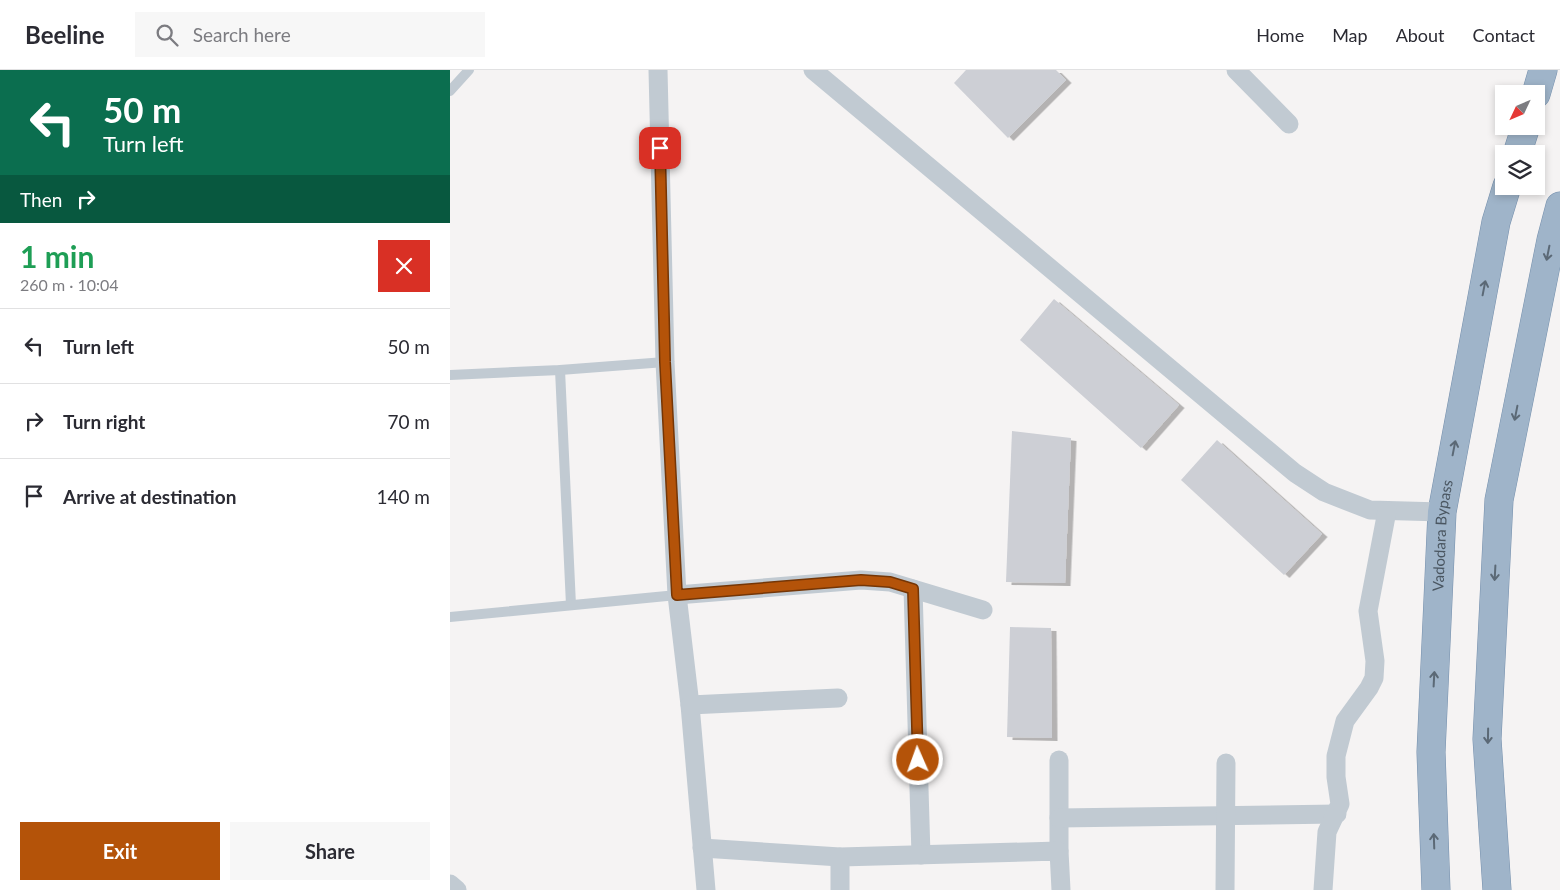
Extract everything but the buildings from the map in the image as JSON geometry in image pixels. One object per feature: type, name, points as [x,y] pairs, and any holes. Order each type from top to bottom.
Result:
[{"type":"highway","points":[[1539,85],[1543,70]]},
{"type":"highway","name":"Vadodara Bypass","points":[[1436,890],[1431,752],[1442,512],[1496,222],[1504,195]]},
{"type":"highway","points":[[1497,890],[1487,739],[1499,500],[1551,240],[1560,206]]},
{"type":"street","points":[[658,70],[665,362],[677,595],[690,705],[706,890]]},
{"type":"street","points":[[813,70],[1295,474],[1324,492],[1347,503],[1370,510],[1442,512]]},
{"type":"street","points":[[1236,70],[1289,124]]},
{"type":"street","points":[[1323,890],[1325,841],[1340,804],[1335,768],[1345,721],[1374,678],[1375,661],[1368,611],[1387,511]]},
{"type":"street","points":[[677,595],[861,580],[890,582],[983,610]]},
{"type":"street","points":[[913,589],[921,855]]},
{"type":"street","points":[[690,705],[838,698]]},
{"type":"street","points":[[1059,760],[1058,818],[1061,890]]},
{"type":"street","points":[[1225,890],[1226,763]]},
{"type":"street","points":[[1058,818],[1337,814]]},
{"type":"street","points":[[702,848],[840,857],[1059,851]]},
{"type":"street","points":[[840,857],[840,890]]},
{"type":"lane","points":[[450,91],[469,70]]},
{"type":"lane","points":[[450,375],[560,370],[665,362]]},
{"type":"lane","points":[[560,370],[571,606]]},
{"type":"lane","points":[[450,617],[677,595]]},
{"type":"route","points":[[660,148],[665,362],[677,595],[861,580],[890,582],[913,589],[918,760]]}]
